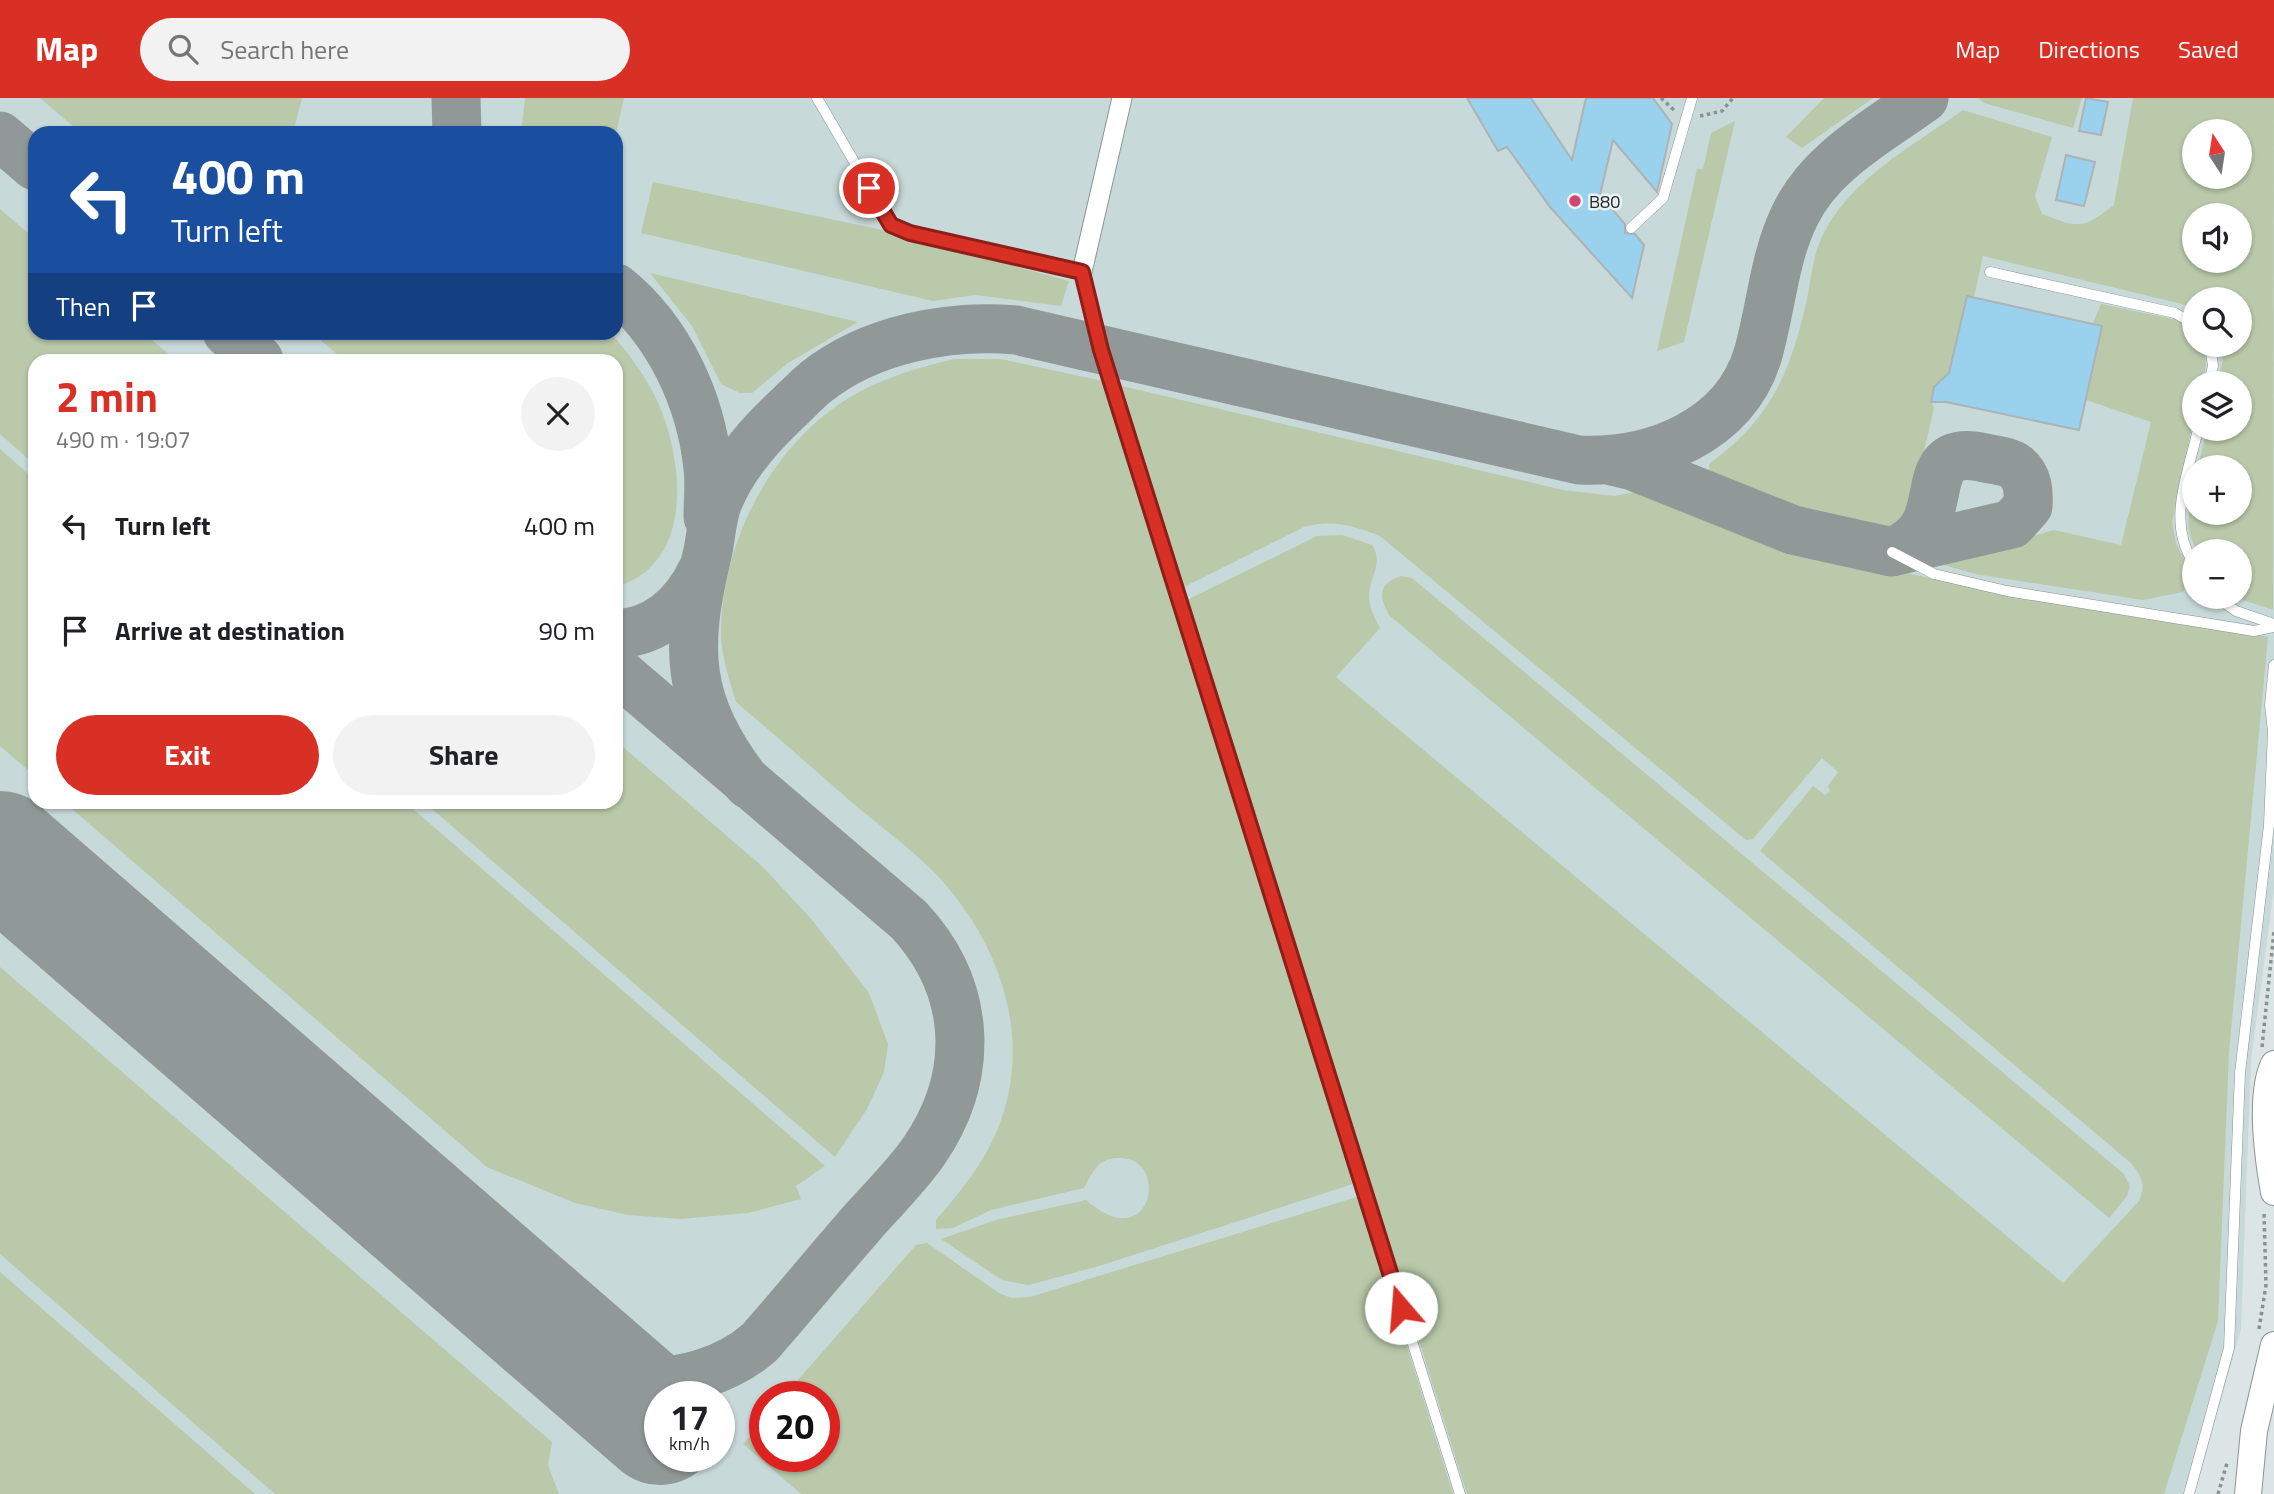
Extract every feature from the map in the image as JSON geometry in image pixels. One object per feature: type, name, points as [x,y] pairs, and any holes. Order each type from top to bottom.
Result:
[{"type":"street","points":[[1082,272],[1122,98]]},
{"type":"street","points":[[2268,1060],[2269,1202]]},
{"type":"street","points":[[2248,1494],[2266,1339]]},
{"type":"street","points":[[2230,1494],[2240,1458],[2254,1431]]},
{"type":"lane","points":[[817,98],[891,225],[910,233],[1082,272],[1101,350],[1460,1494]]},
{"type":"lane","points":[[1631,228],[1663,198],[1692,98]]},
{"type":"lane","points":[[1990,272],[2175,313],[2182,317]]},
{"type":"lane","points":[[2182,542],[2179,515],[2196,441]]},
{"type":"lane","points":[[1892,552],[1934,574],[2007,591],[2254,631],[2274,626]]},
{"type":"lane","points":[[2232,609],[2274,626]]},
{"type":"lane","points":[[2189,1494],[2229,1348],[2240,1073],[2269,825],[2273,731],[2270,705],[2274,665]]},
{"type":"path","points":[[2268,1060],[2274,931]]},
{"type":"path","points":[[2266,1339],[2269,1202]]},
{"type":"path","points":[[2218,1494],[2230,1455]]},
{"type":"shaded area","points":[[0,98],[2274,98],[2274,889],[2251,1059],[2241,1329],[2195,1494],[0,1494]]},
{"type":"green space","points":[[40,98],[302,98],[295,126],[73,126]]},
{"type":"green space","points":[[525,98],[624,98],[618,126],[522,126]]},
{"type":"green space","points":[[1824,98],[1873,98],[1802,148],[1786,137]]},
{"type":"green space","points":[[1978,98],[2082,98],[2073,128],[1984,103]]},
{"type":"green space","points":[[2133,98],[2274,98],[2273,610],[2252,603],[2252,539],[2192,539],[2189,527],[2252,525],[2252,455],[2201,455],[2204,441],[2252,441],[2252,371],[2220,371],[2222,357],[2252,357],[2252,287],[2182,287],[2182,304],[1983,256],[1974,297],[1967,296],[1949,373],[1934,387],[1931,402],[1934,408],[1909,516],[1900,529],[1888,533],[1873,532],[1799,513],[1710,477],[1709,464],[1749,429],[1775,392],[1785,372],[1807,299],[1816,252],[1834,216],[1848,198],[1884,165],[1963,110],[2052,137],[2035,196],[2042,214],[2073,224],[2087,223],[2114,205]]},
{"type":"green space","points":[[1735,121],[1684,342],[1657,351],[1697,169],[1703,169],[1711,133]]},
{"type":"green space","points":[[653,182],[878,229],[1069,281],[1061,306],[975,295],[933,301],[641,233]]},
{"type":"green space","points":[[0,209],[28,233],[28,340],[152,340],[169,354],[28,354],[28,459],[0,434]]},
{"type":"green space","points":[[650,273],[858,322],[788,363],[752,393],[740,393],[721,384],[692,326]]},
{"type":"green space","points":[[2101,304],[2182,321],[2182,357],[2205,357],[2205,371],[2182,371],[2182,441],[2189,441],[2186,455],[2182,455],[2182,474],[2172,522],[2176,544],[2182,555],[2182,592],[2143,600],[1975,574],[1937,563],[2054,530],[2121,545],[2151,422],[2086,400],[2102,326],[2093,323]]},
{"type":"green space","points":[[320,340],[616,340],[656,398],[673,450],[677,478],[676,506],[671,533],[660,556],[642,574],[623,584],[623,354],[337,354]]},
{"type":"green space","points":[[954,359],[1001,359],[1107,382],[1356,1183],[1096,1267],[1028,1285],[1002,1280],[941,1239],[996,1220],[1086,1200],[1109,1215],[1127,1218],[1140,1212],[1147,1200],[1149,1186],[1145,1172],[1135,1161],[1111,1159],[1096,1167],[1084,1188],[991,1210],[953,1228],[936,1229],[936,1220],[984,1157],[1008,1098],[1012,1063],[1011,1027],[1005,993],[977,928],[957,898],[933,871],[736,702],[721,637],[724,596],[740,534],[753,504],[789,450],[835,407],[862,390],[907,372]]},
{"type":"green space","points":[[1122,386],[1563,490],[1614,496],[1646,490],[1796,548],[1840,559],[2010,595],[2268,637],[2229,1052],[2218,1321],[2164,1494],[1467,1494],[1187,600],[1317,536],[1342,535],[1372,545],[1377,558],[1369,595],[1372,612],[1380,628],[1336,677],[2063,1283],[2139,1201],[2142,1181],[2131,1163],[1760,851],[1813,786],[1825,795],[1830,791],[1828,786],[1838,772],[1822,758],[1753,839],[1746,840],[1380,536],[1352,527],[1324,524],[1304,527],[1184,587]]},
{"type":"green space","points":[[0,449],[28,474],[28,770],[0,746]]},
{"type":"green space","points":[[1401,576],[1412,578],[2124,1174],[2130,1186],[2127,1196],[2109,1218],[1390,616],[1383,603],[1382,592],[1388,583]]},
{"type":"green space","points":[[623,747],[763,867],[813,921],[869,993],[888,1044],[884,1072],[867,1109],[835,1157],[432,809],[623,809]]},
{"type":"green space","points":[[72,809],[413,809],[825,1166],[796,1186],[801,1199],[748,1213],[681,1219],[628,1215],[575,1203],[487,1167]]},
{"type":"green space","points":[[0,967],[552,1442],[548,1465],[559,1494],[275,1494],[0,1254]]},
{"type":"green space","points":[[1360,1196],[1453,1494],[801,1494],[775,1472],[840,1472],[840,1381],[797,1381],[916,1245],[927,1243],[999,1293],[1011,1298],[1030,1297]]},
{"type":"green space","points":[[0,1272],[255,1494],[0,1494]]},
{"type":"green space","points":[[749,1437],[749,1449],[743,1444]]},
{"type":"building","name":"B80","points":[[1467,98],[1531,98],[1572,160],[1586,98],[1653,98],[1672,124],[1657,192],[1613,140],[1600,195],[1625,224],[1625,233],[1635,234],[1644,245],[1632,298],[1550,207],[1507,147],[1498,151]]},
{"type":"building","points":[[2086,98],[2108,102],[2101,135],[2079,131]]},
{"type":"building","points":[[2066,155],[2095,162],[2084,206],[2056,200]]},
{"type":"building","points":[[1967,296],[2102,326],[2079,430],[1946,402],[1931,402],[1934,387],[1949,373]]},
{"type":"taxiway","points":[[456,98],[457,126]]},
{"type":"taxiway","points":[[748,784],[712,726],[701,700],[695,674],[695,618],[714,516],[722,491],[753,445],[807,390],[837,367],[885,345],[938,332],[1016,330],[1579,460],[1635,456],[1687,437],[1711,423],[1731,404],[1747,381],[1758,354],[1782,248],[1806,196],[1835,163],[1924,98]]},
{"type":"taxiway","points":[[0,136],[28,160]]},
{"type":"taxiway","points":[[623,294],[635,305],[667,346],[690,393],[698,417],[708,468],[708,517]]},
{"type":"taxiway","points":[[236,340],[252,354]]},
{"type":"taxiway","points":[[1612,461],[1633,466],[1793,530],[1892,552],[2012,524],[2028,506],[2028,490],[2023,475],[2013,465],[2001,461],[1966,456],[1953,458],[1939,474],[1930,512],[1922,530],[1911,542],[1892,552]]},
{"type":"taxiway","points":[[623,633],[644,628],[668,615],[687,595],[702,571]]},
{"type":"taxiway","points":[[620,1389],[711,1371],[745,1354],[760,1342],[924,1151],[941,1122],[952,1092],[959,1062],[960,1032],[955,1003],[945,974],[930,946],[909,920],[623,676]]},
{"type":"runway","points":[[0,852],[644,1410]]},
{"type":"place","name":"B80","points":[[1575,201]]},
{"type":"route","points":[[869,188],[891,225],[910,233],[1082,272],[1101,350],[1401,1308]]}]
